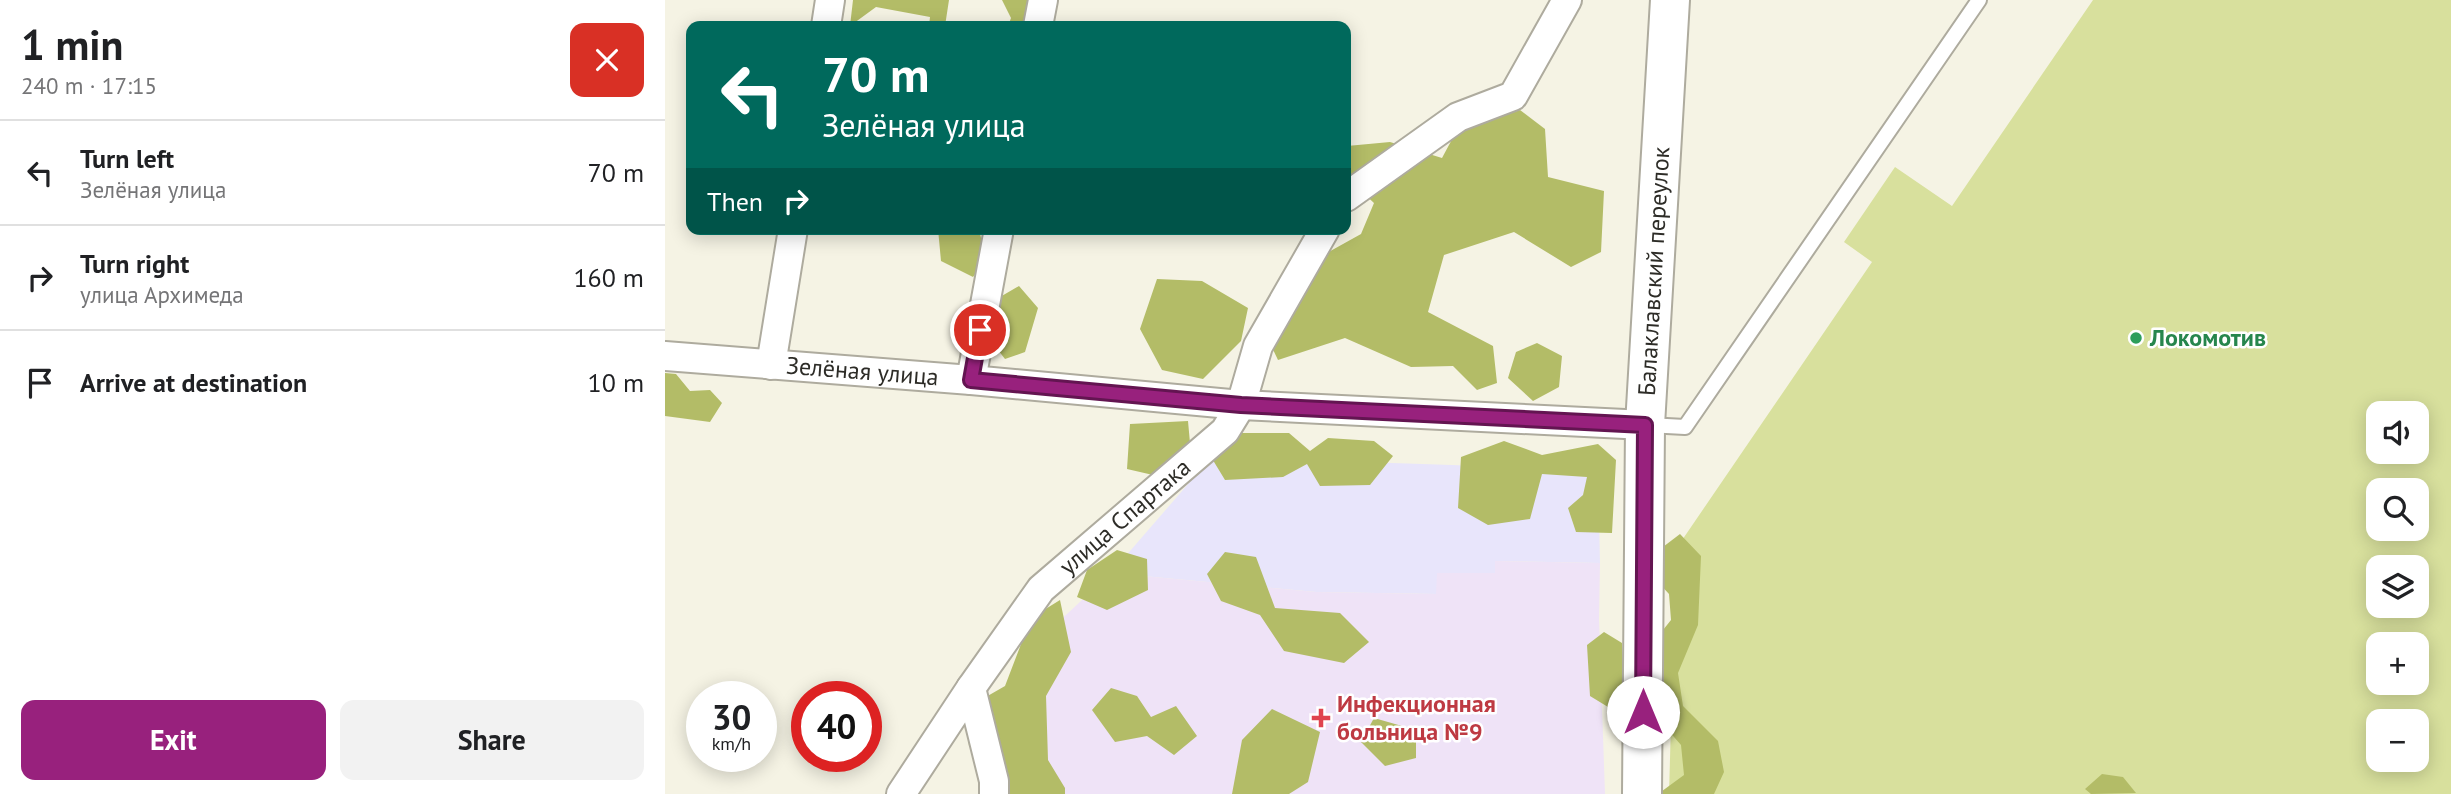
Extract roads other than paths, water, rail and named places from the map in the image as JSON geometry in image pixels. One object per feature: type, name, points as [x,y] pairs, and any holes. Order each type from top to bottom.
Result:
[{"type":"street","points":[[827,21],[830,0]]},
{"type":"street","points":[[1039,21],[1043,0]]},
{"type":"street","points":[[1351,193],[1458,117],[1513,96],[1567,0]]},
{"type":"street","name":"Балаклавский переулок","points":[[1642,794],[1645,425],[1670,0]]},
{"type":"street","points":[[771,365],[792,235]]},
{"type":"street","points":[[971,380],[998,235]]},
{"type":"street","name":"улица Спартака","points":[[901,794],[1041,589],[1225,431],[1241,405],[1258,346],[1322,235]]},
{"type":"street","name":"Зелёная улица","points":[[665,356],[1241,405],[1645,425]]},
{"type":"street","points":[[971,688],[994,781],[994,794]]},
{"type":"lane","points":[[1645,425],[1685,427],[1979,0]]},
{"type":"place","name":"Локомотив","points":[[2136,338]]},
{"type":"place","name":"Инфекционная больница №9","points":[[1321,718]]}]
